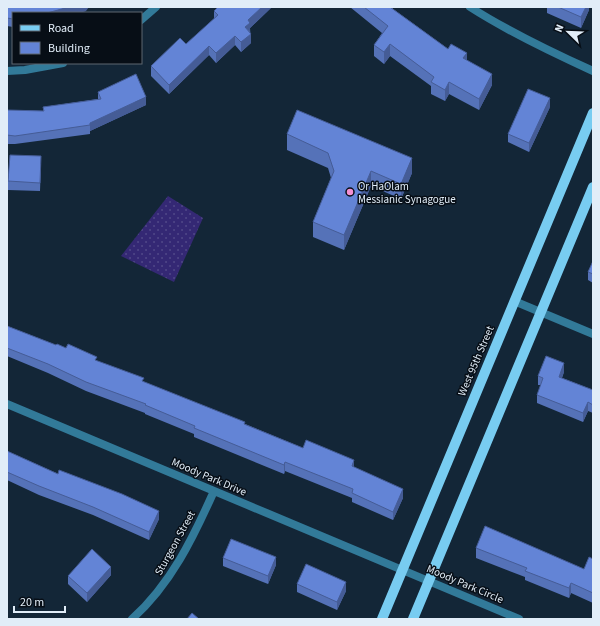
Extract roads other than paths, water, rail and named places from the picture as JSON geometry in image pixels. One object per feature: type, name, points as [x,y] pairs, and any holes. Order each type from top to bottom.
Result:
[{"type":"main road","name":"West 95th Street","points":[[382,619],[593,114]]},
{"type":"main road","points":[[413,619],[593,187]]},
{"type":"street","points":[[142,19],[156,7]]},
{"type":"street","points":[[470,7],[549,52],[593,71]]},
{"type":"street","points":[[7,71],[25,70],[58,64]]},
{"type":"street","points":[[514,301],[593,334]]},
{"type":"street","name":"Moody Park Drive","points":[[7,404],[402,570]]},
{"type":"street","name":"Sturgeon Street","points":[[132,619],[147,605],[167,580],[185,551],[214,491]]},
{"type":"street","name":"Moody Park Circle","points":[[402,570],[519,619]]},
{"type":"place","name":"Or HaOlam Messianic Synagogue","points":[[350,192]]}]
